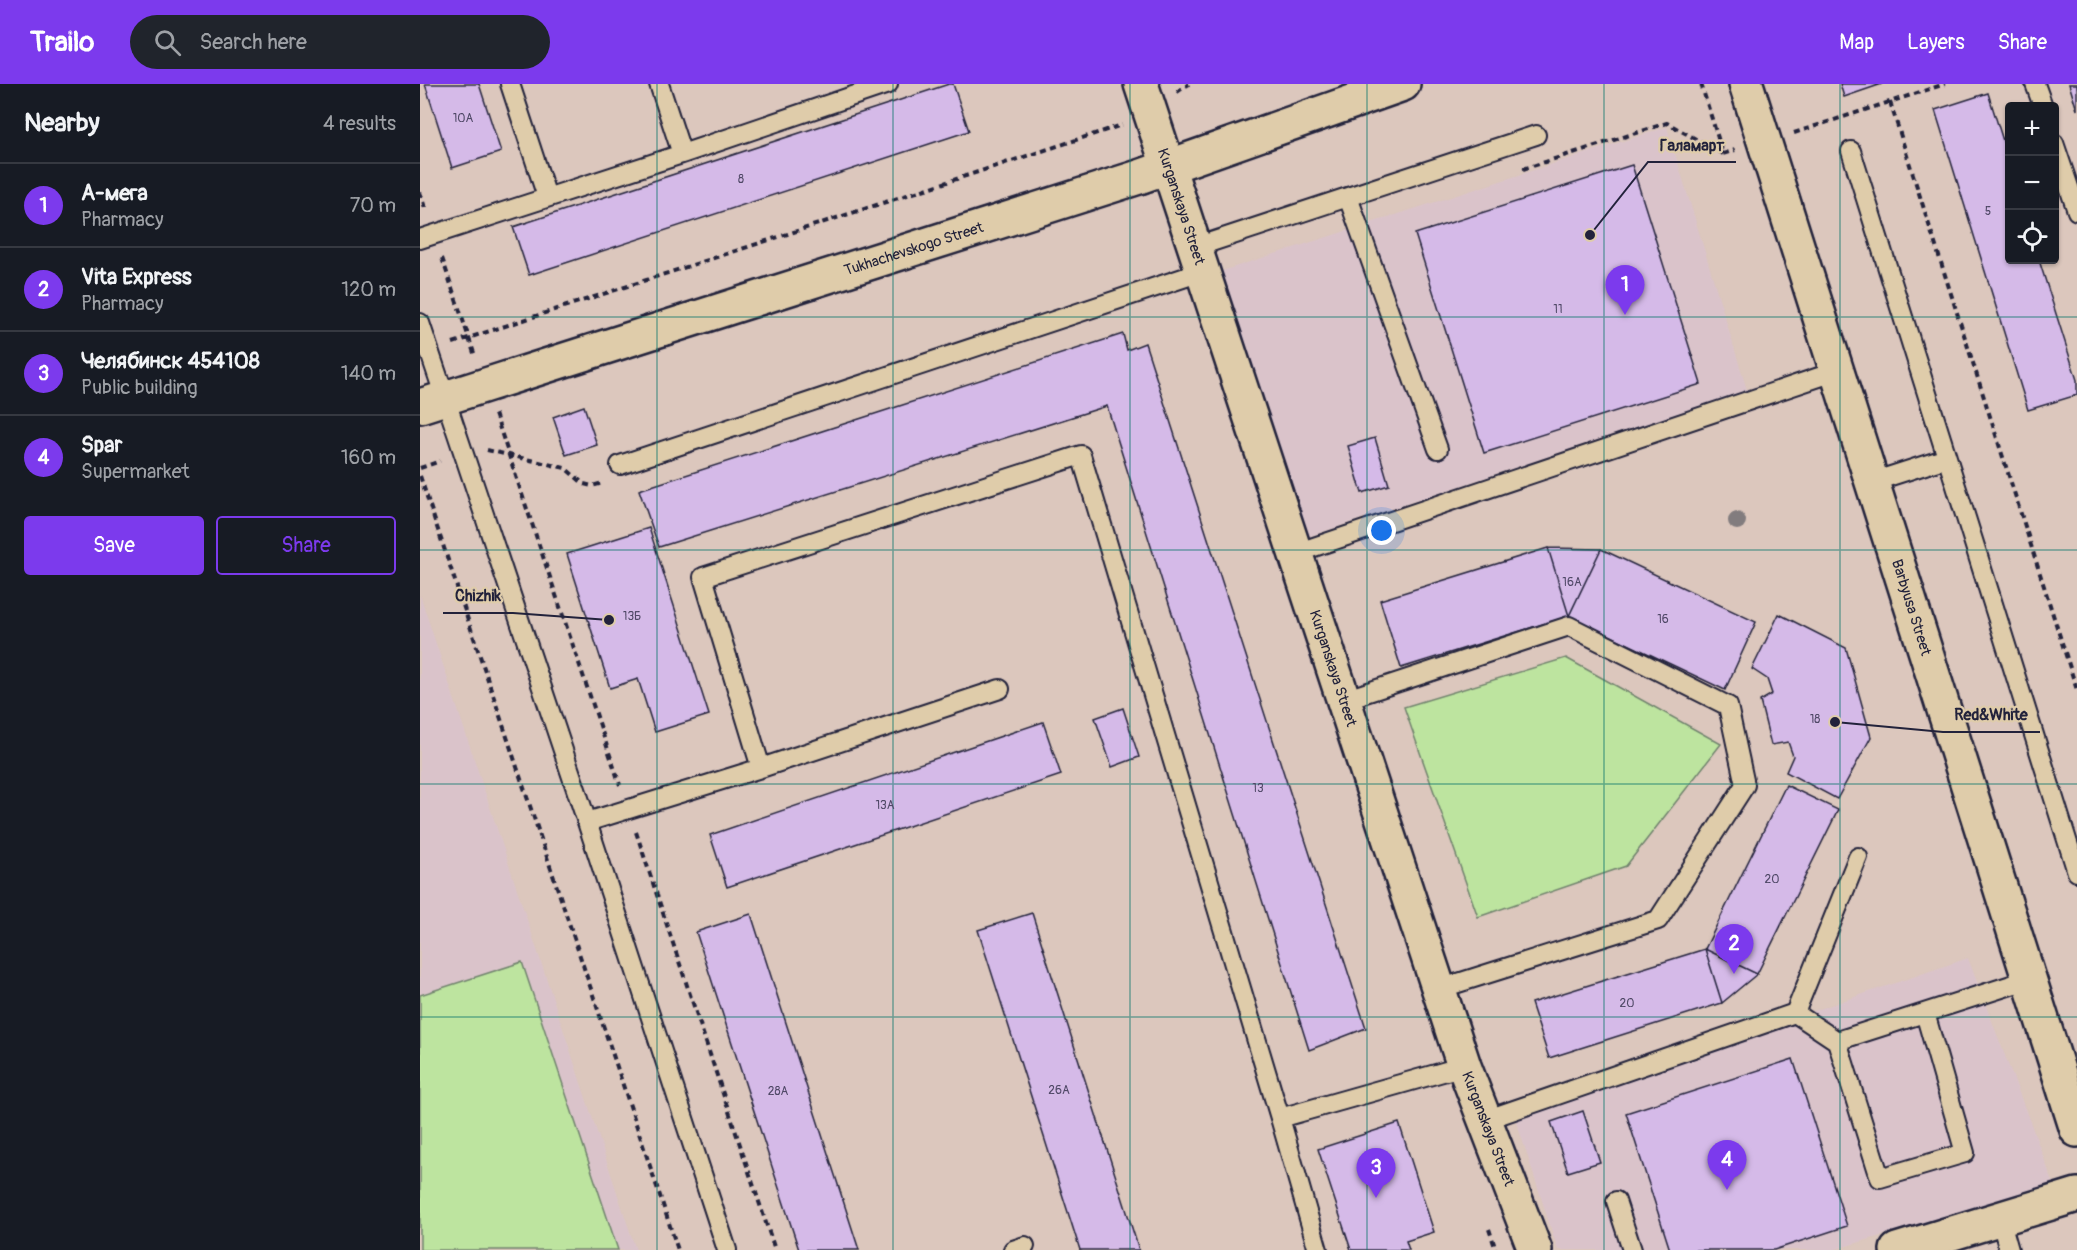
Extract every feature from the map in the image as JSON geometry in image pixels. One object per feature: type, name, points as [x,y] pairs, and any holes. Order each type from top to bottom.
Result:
[{"type":"street","name":"Tukhachevskogo Street","points":[[432,402],[1168,167],[1358,91],[1403,84]]},
{"type":"street","name":"Barbyusa Street","points":[[1746,84],[2077,1130]]},
{"type":"street","name":"Kurganskaya Street","points":[[1145,97],[1464,1066],[1535,1250]]},
{"type":"street","points":[[1897,1250],[2077,1195]]},
{"type":"lane","points":[[510,84],[547,197]]},
{"type":"lane","points":[[659,84],[682,154]]},
{"type":"lane","points":[[427,236],[682,154],[888,84]]},
{"type":"lane","points":[[2035,84],[2042,102]]},
{"type":"lane","points":[[620,465],[1200,259],[1348,197],[1536,135]]},
{"type":"lane","points":[[1851,151],[2077,872]]},
{"type":"lane","points":[[2069,158],[2077,211]]},
{"type":"lane","points":[[1348,197],[1437,449]]},
{"type":"lane","points":[[420,323],[429,351],[432,402],[587,822],[727,1250]]},
{"type":"lane","points":[[1296,553],[1837,371]]},
{"type":"lane","points":[[762,768],[703,577],[1081,456],[1318,1250]]},
{"type":"lane","points":[[1872,482],[1947,458]]},
{"type":"lane","points":[[1344,700],[1569,626],[1728,706],[1745,785],[1658,920],[1439,989]]},
{"type":"lane","points":[[587,822],[762,768],[1000,689]]},
{"type":"lane","points":[[1485,1120],[1795,1013],[1858,857]]},
{"type":"lane","points":[[1837,1041],[2030,979]]},
{"type":"lane","points":[[1795,1013],[1837,1041],[1880,1178],[1965,1153],[1925,1013]]},
{"type":"lane","points":[[1280,1118],[1464,1066]]},
{"type":"lane","points":[[1616,1201],[1632,1250]]},
{"type":"lane","points":[[2000,1218],[2009,1250]]},
{"type":"path","points":[[429,351],[1122,125],[1145,97],[1190,84]]},
{"type":"path","points":[[1701,84],[1723,154]]},
{"type":"path","points":[[1512,172],[1667,123],[1723,154],[1945,84]]},
{"type":"path","points":[[1890,102],[2077,690]]},
{"type":"path","points":[[420,192],[427,236],[469,337]]},
{"type":"path","points":[[420,476],[678,1250]]},
{"type":"shaded area","points":[[1667,127],[1747,390],[1304,538],[1216,273]]},
{"type":"shaded area","points":[[420,595],[636,1250],[420,1250]]},
{"type":"shaded area","points":[[1968,958],[2054,1185],[1833,1250],[1558,1250],[1514,1114]]},
{"type":"green space","points":[[1566,658],[1721,744],[1626,866],[1478,917],[1404,707]]},
{"type":"green space","points":[[522,962],[618,1250],[420,1250],[420,995]]},
{"type":"building","points":[[425,84],[479,84],[501,152],[452,168]]},
{"type":"building","points":[[953,84],[969,131],[529,275],[513,227]]},
{"type":"building","points":[[1840,84],[1882,84],[1844,97]]},
{"type":"building","points":[[2069,84],[2077,84],[2077,110]]},
{"type":"building","points":[[1988,93],[2005,147],[2005,264],[2040,264],[2077,380],[2077,395],[2028,410],[1935,110]]},
{"type":"building","points":[[1632,165],[1701,384],[1484,453],[1415,234]]},
{"type":"building","points":[[1123,334],[1127,350],[1145,343],[1366,1028],[1309,1050],[1107,406],[659,547],[639,490]]},
{"type":"building","points":[[584,406],[597,445],[566,455],[553,417]]},
{"type":"building","points":[[1375,438],[1389,485],[1362,493],[1348,446]]},
{"type":"building","points":[[649,528],[709,715],[655,732],[638,679],[610,688],[567,554]]},
{"type":"building","points":[[1548,548],[1569,616],[1401,668],[1380,600]]},
{"type":"building","points":[[1548,548],[1601,549],[1569,616]]},
{"type":"building","points":[[1601,549],[1756,622],[1725,690],[1569,616]]},
{"type":"building","points":[[1779,614],[1846,648],[1871,737],[1837,799],[1786,772],[1793,756],[1788,742],[1771,745],[1760,701],[1772,694],[1767,679],[1752,669]]},
{"type":"building","points":[[1123,708],[1139,757],[1112,767],[1095,718]]},
{"type":"building","points":[[1043,722],[1061,775],[727,887],[710,835]]},
{"type":"building","points":[[1786,785],[1838,810],[1757,974],[1705,949]]},
{"type":"building","points":[[1032,913],[1139,1250],[1080,1250],[978,930]]},
{"type":"building","points":[[751,914],[859,1250],[799,1250],[696,932]]},
{"type":"building","points":[[1705,949],[1722,1003],[1549,1058],[1531,1003]]},
{"type":"building","points":[[1705,949],[1757,974],[1722,1003]]},
{"type":"building","points":[[1793,1059],[1847,1226],[1774,1250],[1670,1250],[1626,1113]]},
{"type":"building","points":[[1583,1111],[1600,1162],[1568,1172],[1551,1122]]},
{"type":"building","points":[[1399,1123],[1434,1232],[1406,1241],[1409,1250],[1351,1250],[1318,1149]]},
{"type":"place","name":"Галамарт","points":[[1590,235]]},
{"type":"place","name":"А-мега","points":[[1625,315]]},
{"type":"place","name":"Chizhik","points":[[609,620]]},
{"type":"place","name":"Red&White","points":[[1835,722]]},
{"type":"place","name":"Vita Express","points":[[1734,974]]},
{"type":"place","name":"Spar","points":[[1727,1190]]},
{"type":"place","name":"Челябинск 454108","points":[[1376,1198]]}]
